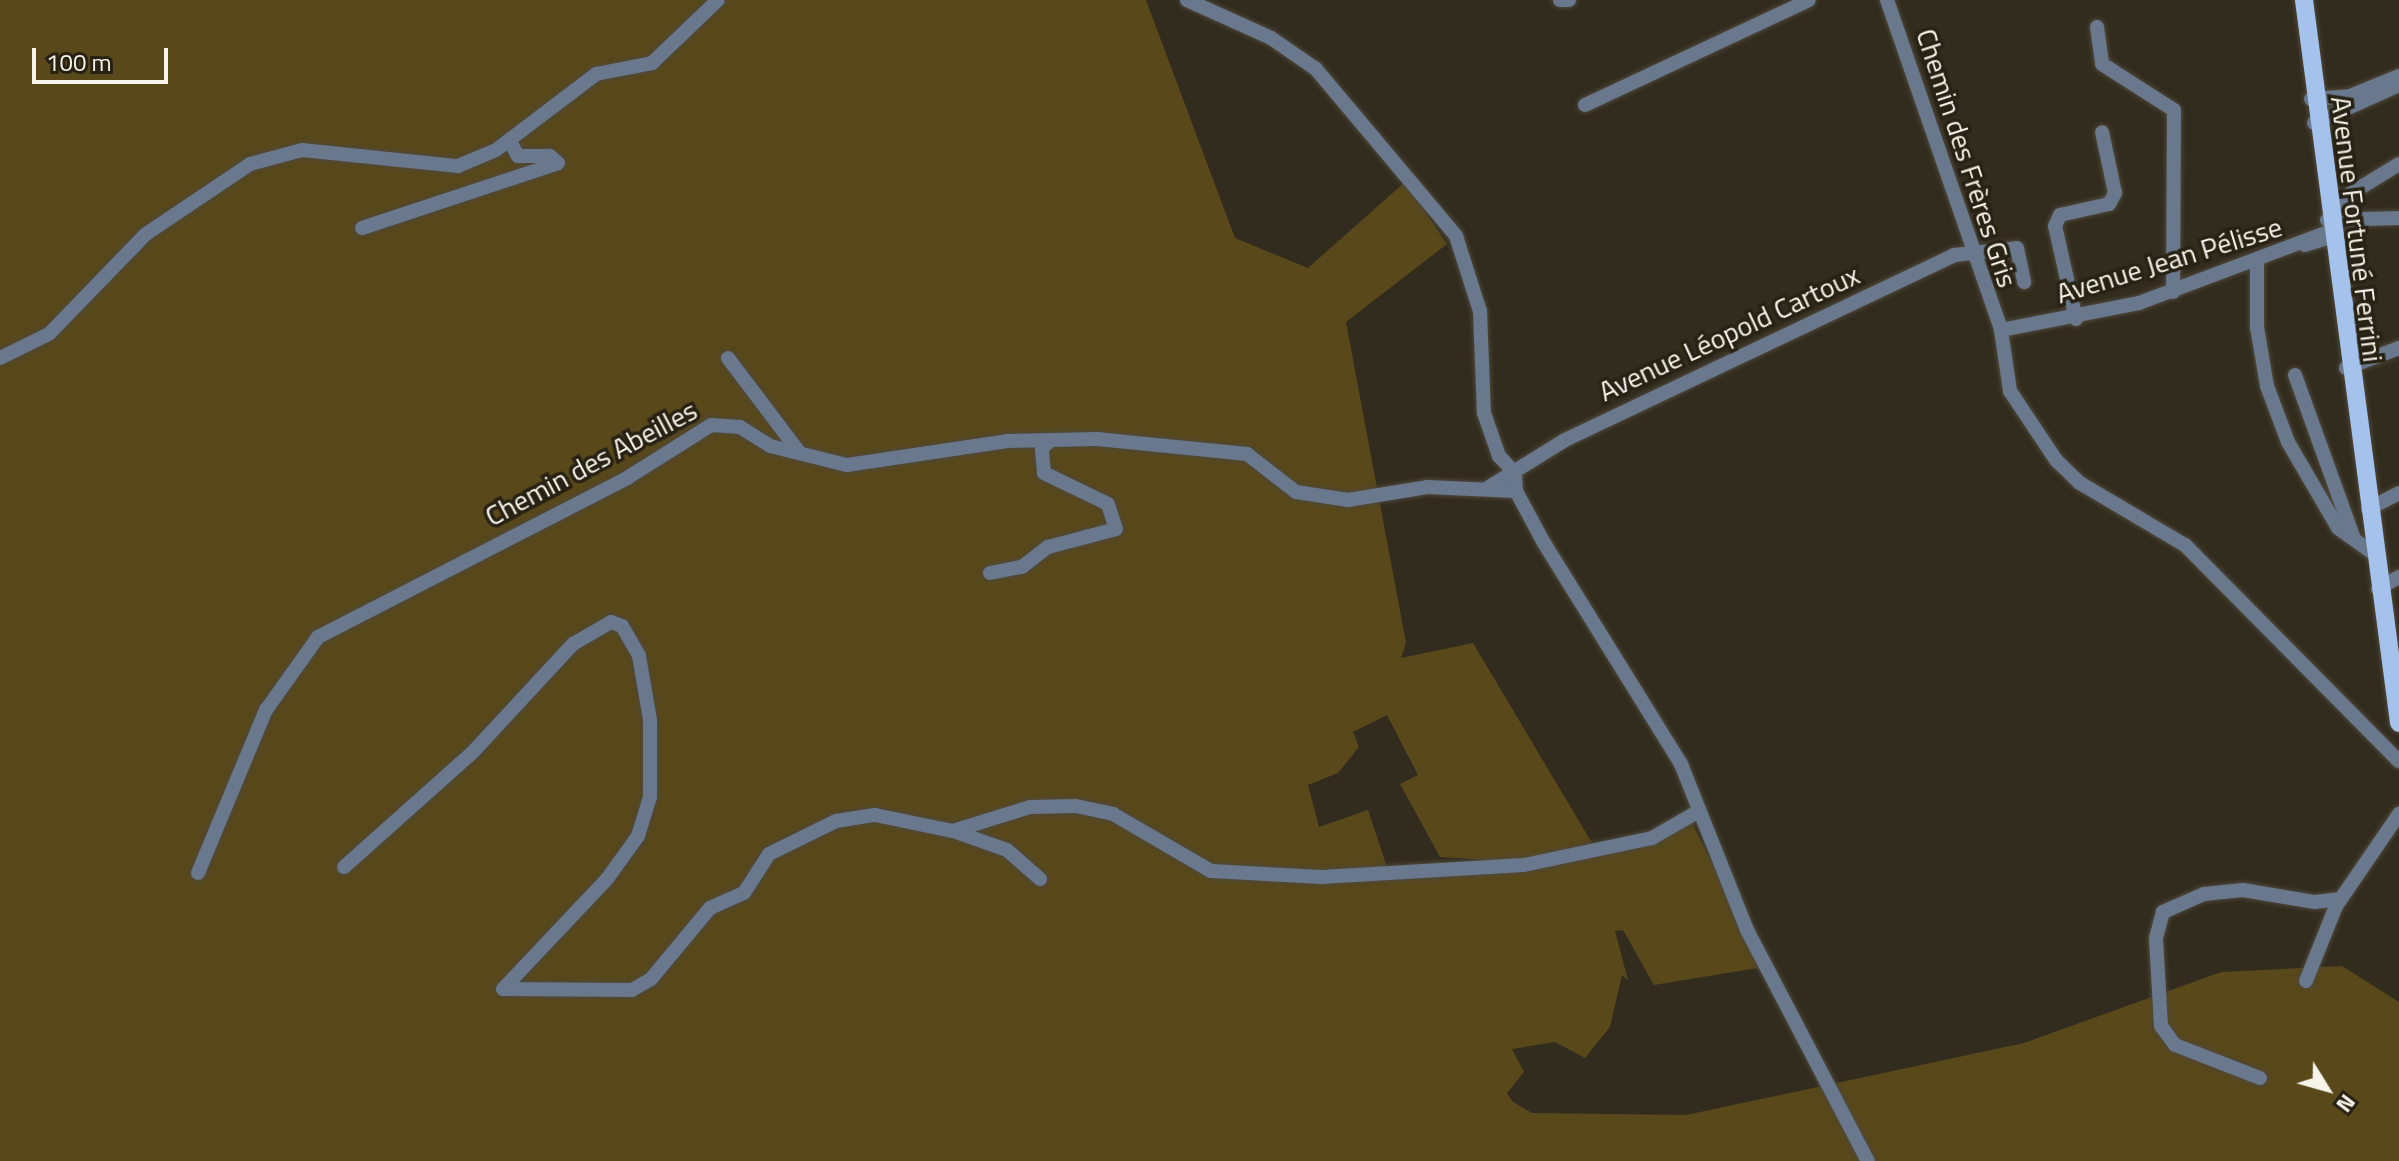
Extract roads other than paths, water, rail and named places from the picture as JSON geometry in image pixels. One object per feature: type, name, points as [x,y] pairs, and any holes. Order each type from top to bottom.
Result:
[{"type":"main road","name":"Avenue Fortuné Ferrini","points":[[2303,0],[2373,553],[2398,715]]},
{"type":"street","points":[[0,358],[49,334],[146,234],[270,155],[302,150],[440,168],[509,140],[596,74],[652,63],[678,45],[718,0]]},
{"type":"street","points":[[1187,0],[1271,38],[1316,69],[1456,236],[1480,311],[1484,413],[1499,456],[1515,473],[1516,491],[1658,722],[1805,1053],[1853,1123],[1868,1161]]},
{"type":"street","points":[[1560,0],[1569,0]]},
{"type":"street","points":[[1585,105],[1809,0]]},
{"type":"street","name":"Chemin des Frères Gris","points":[[1887,0],[1972,256],[2001,330],[2010,391],[2056,460],[2105,496],[2185,545],[2399,761]]},
{"type":"street","points":[[2097,27],[2102,64],[2174,110],[2173,292]]},
{"type":"street","points":[[2315,99],[2399,76]]},
{"type":"street","points":[[2318,121],[2399,85]]},
{"type":"street","points":[[2076,319],[2055,226],[2060,215],[2109,204],[2115,193],[2102,132]]},
{"type":"street","points":[[362,228],[558,163],[550,156],[518,156],[509,140]]},
{"type":"street","points":[[2331,230],[2350,194],[2399,164]]},
{"type":"street","points":[[2331,230],[2399,218]]},
{"type":"street","name":"Avenue Jean Pélisse","points":[[2001,330],[2076,319],[2173,292],[2305,245],[2331,230]]},
{"type":"street","name":"Avenue Léopold Cartoux","points":[[1515,473],[1565,440],[1941,261],[2017,248],[2024,282]]},
{"type":"street","points":[[2257,262],[2267,386],[2324,509],[2373,553]]},
{"type":"street","points":[[2349,367],[2399,348]]},
{"type":"street","points":[[728,358],[799,452]]},
{"type":"street","points":[[2295,375],[2354,539]]},
{"type":"street","name":"Chemin des Abeilles","points":[[198,873],[266,710],[318,637],[627,478],[711,425],[740,427],[770,446],[847,465],[1051,440],[1247,454],[1296,492],[1348,500],[1427,487],[1516,491]]},
{"type":"street","points":[[990,573],[1022,567],[1048,547],[1116,529],[1108,504],[1044,473],[1042,448],[1051,440]]},
{"type":"street","points":[[1486,489],[1515,473]]},
{"type":"street","points":[[2368,509],[2399,493]]},
{"type":"street","points":[[2378,589],[2399,577]]},
{"type":"street","points":[[344,867],[472,753],[573,644],[611,622],[622,626],[639,656],[650,720],[650,797],[638,836],[607,879],[503,989],[632,990],[651,979],[710,908],[744,893],[769,854],[836,821],[875,815],[953,831],[1007,850],[1040,879]]},
{"type":"street","points":[[953,831],[1030,807],[1076,806],[1113,814],[1211,871],[1322,877],[1524,865],[1652,838],[1699,811]]},
{"type":"street","points":[[2306,981],[2341,899],[2399,814]]},
{"type":"street","points":[[2260,1078],[2175,1045],[2161,1026],[2156,938],[2163,912],[2204,894],[2243,890],[2315,902],[2341,899]]}]
